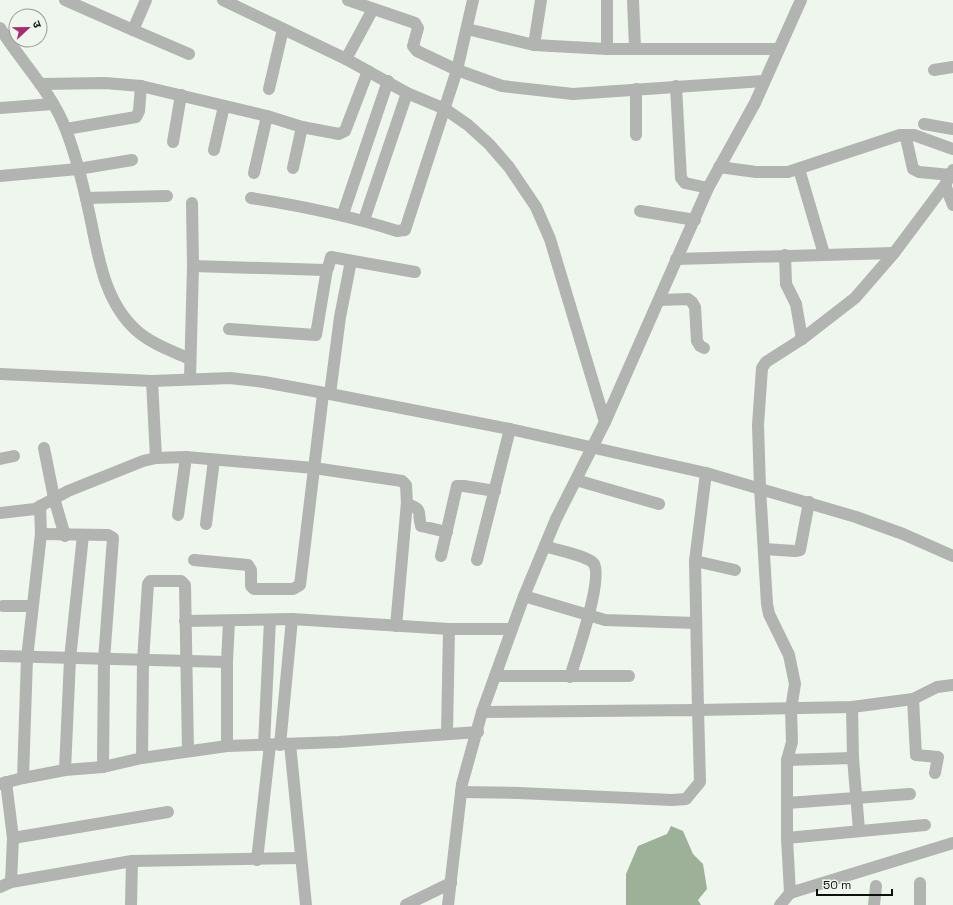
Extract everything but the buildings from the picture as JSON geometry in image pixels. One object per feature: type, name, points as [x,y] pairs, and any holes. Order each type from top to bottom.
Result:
[{"type":"street","points":[[65,0],[84,3],[132,30],[189,54]]},
{"type":"street","points":[[132,30],[146,0]]},
{"type":"street","points":[[223,0],[346,59],[388,81],[407,93],[445,109],[468,125],[489,144],[509,167],[536,207],[550,239],[604,422]]},
{"type":"street","points":[[348,0],[415,23],[418,28],[413,43],[414,49],[457,70],[487,81],[514,88],[592,94],[636,89],[764,81]]},
{"type":"street","points":[[251,198],[343,214],[397,232],[405,230],[457,70],[473,0]]},
{"type":"street","points":[[534,45],[541,0]]},
{"type":"street","points":[[607,0],[607,49]]},
{"type":"street","points":[[633,0],[635,48]]},
{"type":"street","points":[[448,905],[461,792],[478,732],[482,712],[511,629],[556,519],[604,422],[708,188],[742,128],[801,0]]},
{"type":"street","points":[[346,59],[373,9]]},
{"type":"street","points":[[269,90],[283,29]]},
{"type":"street","points":[[467,29],[534,45],[607,49],[779,49]]},
{"type":"street","points":[[2,34],[40,84],[53,104],[66,129],[86,198],[105,282],[124,317],[149,340],[190,359]]},
{"type":"street","points":[[934,70],[953,67]]},
{"type":"street","points":[[40,84],[105,83],[141,86],[267,116],[302,127],[339,134],[343,133],[368,71]]},
{"type":"street","points":[[343,214],[388,81]]},
{"type":"street","points":[[66,129],[136,117],[140,111],[141,86]]},
{"type":"street","points":[[676,86],[681,178],[685,183],[708,188]]},
{"type":"street","points":[[636,89],[636,135]]},
{"type":"street","points":[[364,220],[407,93]]},
{"type":"street","points":[[173,142],[181,95]]},
{"type":"street","points":[[0,108],[53,104]]},
{"type":"street","points":[[214,150],[224,106]]},
{"type":"street","points":[[254,173],[267,116]]},
{"type":"street","points":[[924,124],[953,129]]},
{"type":"street","points":[[292,168],[302,127]]},
{"type":"street","points":[[719,167],[769,172],[788,172],[902,135],[914,134],[953,149]]},
{"type":"street","points":[[902,135],[906,138],[913,169],[919,172],[950,177]]},
{"type":"street","points":[[0,176],[78,169],[132,160]]},
{"type":"street","points":[[799,169],[824,254]]},
{"type":"street","points":[[950,177],[953,205]]},
{"type":"street","points":[[790,899],[787,838],[787,760],[792,742],[791,709],[795,684],[789,654],[769,614],[760,488],[758,425],[762,368],[766,362],[802,339],[855,298],[894,253],[950,177]]},
{"type":"street","points":[[86,198],[167,196]]},
{"type":"street","points":[[190,379],[193,266],[192,203]]},
{"type":"street","points":[[640,211],[695,220]]},
{"type":"street","points":[[676,259],[784,254],[894,253]]},
{"type":"street","points":[[784,254],[786,284],[796,304],[802,339]]},
{"type":"street","points":[[229,330],[316,335],[330,257],[415,272]]},
{"type":"street","points":[[194,560],[248,565],[251,570],[251,586],[254,589],[297,588],[301,581],[314,468],[351,261]]},
{"type":"street","points":[[193,266],[327,269]]},
{"type":"street","points":[[659,300],[688,299],[692,302],[695,307],[697,341],[700,346],[704,348]]},
{"type":"street","points":[[0,374],[152,381],[230,378],[264,382],[327,394],[510,430],[706,473],[809,502],[903,534],[953,556]]},
{"type":"street","points":[[152,381],[156,458]]},
{"type":"street","points":[[477,560],[510,430]]},
{"type":"street","points":[[44,448],[54,498],[65,536]]},
{"type":"street","points":[[0,459],[14,456]]},
{"type":"street","points":[[178,515],[186,457]]},
{"type":"street","points":[[0,513],[30,510],[123,468],[156,458],[186,457],[314,468],[402,481],[406,485],[407,502],[396,626]]},
{"type":"street","points":[[206,524],[214,460]]},
{"type":"street","points":[[461,792],[686,799],[700,782],[695,561],[706,473]]},
{"type":"street","points":[[576,480],[659,504]]},
{"type":"street","points":[[442,556],[457,486],[495,491]]},
{"type":"street","points":[[407,502],[419,509],[421,526],[447,532]]},
{"type":"street","points":[[764,549],[800,550],[809,502]]},
{"type":"street","points":[[22,778],[27,658],[41,534],[40,506]]},
{"type":"street","points":[[41,534],[65,536],[108,535],[113,538],[104,660],[103,767]]},
{"type":"street","points":[[65,770],[70,659],[82,536]]},
{"type":"street","points":[[545,546],[587,559],[594,564],[596,581],[588,616],[570,677]]},
{"type":"street","points":[[695,561],[735,570]]},
{"type":"street","points":[[142,758],[143,661],[148,582],[183,582],[185,585],[188,751]]},
{"type":"street","points":[[524,596],[605,620],[696,623]]},
{"type":"street","points":[[3,606],[32,606]]},
{"type":"street","points":[[257,860],[276,745],[292,619]]},
{"type":"street","points":[[185,620],[292,619],[448,629],[511,629]]},
{"type":"street","points":[[227,746],[227,662],[229,620]]},
{"type":"street","points":[[270,620],[276,745],[301,858],[306,905]]},
{"type":"street","points":[[447,733],[448,629]]},
{"type":"street","points":[[0,656],[27,658],[227,662]]},
{"type":"street","points":[[495,676],[630,676]]},
{"type":"street","points":[[482,712],[852,707],[913,699],[937,687],[953,685]]},
{"type":"street","points":[[913,699],[916,755],[938,757],[935,773]]},
{"type":"street","points":[[852,707],[853,758],[859,830]]},
{"type":"street","points":[[301,858],[257,860],[132,861],[6,884],[13,838],[3,783],[65,770],[103,767],[142,758],[227,746],[276,745],[478,732]]},
{"type":"street","points":[[787,760],[853,758]]},
{"type":"street","points":[[787,803],[910,794]]},
{"type":"street","points":[[13,838],[168,812]]},
{"type":"street","points":[[787,838],[859,830],[925,825]]},
{"type":"street","points":[[780,905],[790,899],[953,843]]},
{"type":"street","points":[[131,905],[132,861]]},
{"type":"street","points":[[406,905],[451,883]]},
{"type":"street","points":[[920,883],[920,905]]},
{"type":"street","points":[[874,905],[876,886]]},
{"type":"shaded area","points":[[671,826],[683,831],[693,854],[703,864],[707,889],[698,900],[701,905],[626,905],[626,874],[638,846],[667,834]]}]
